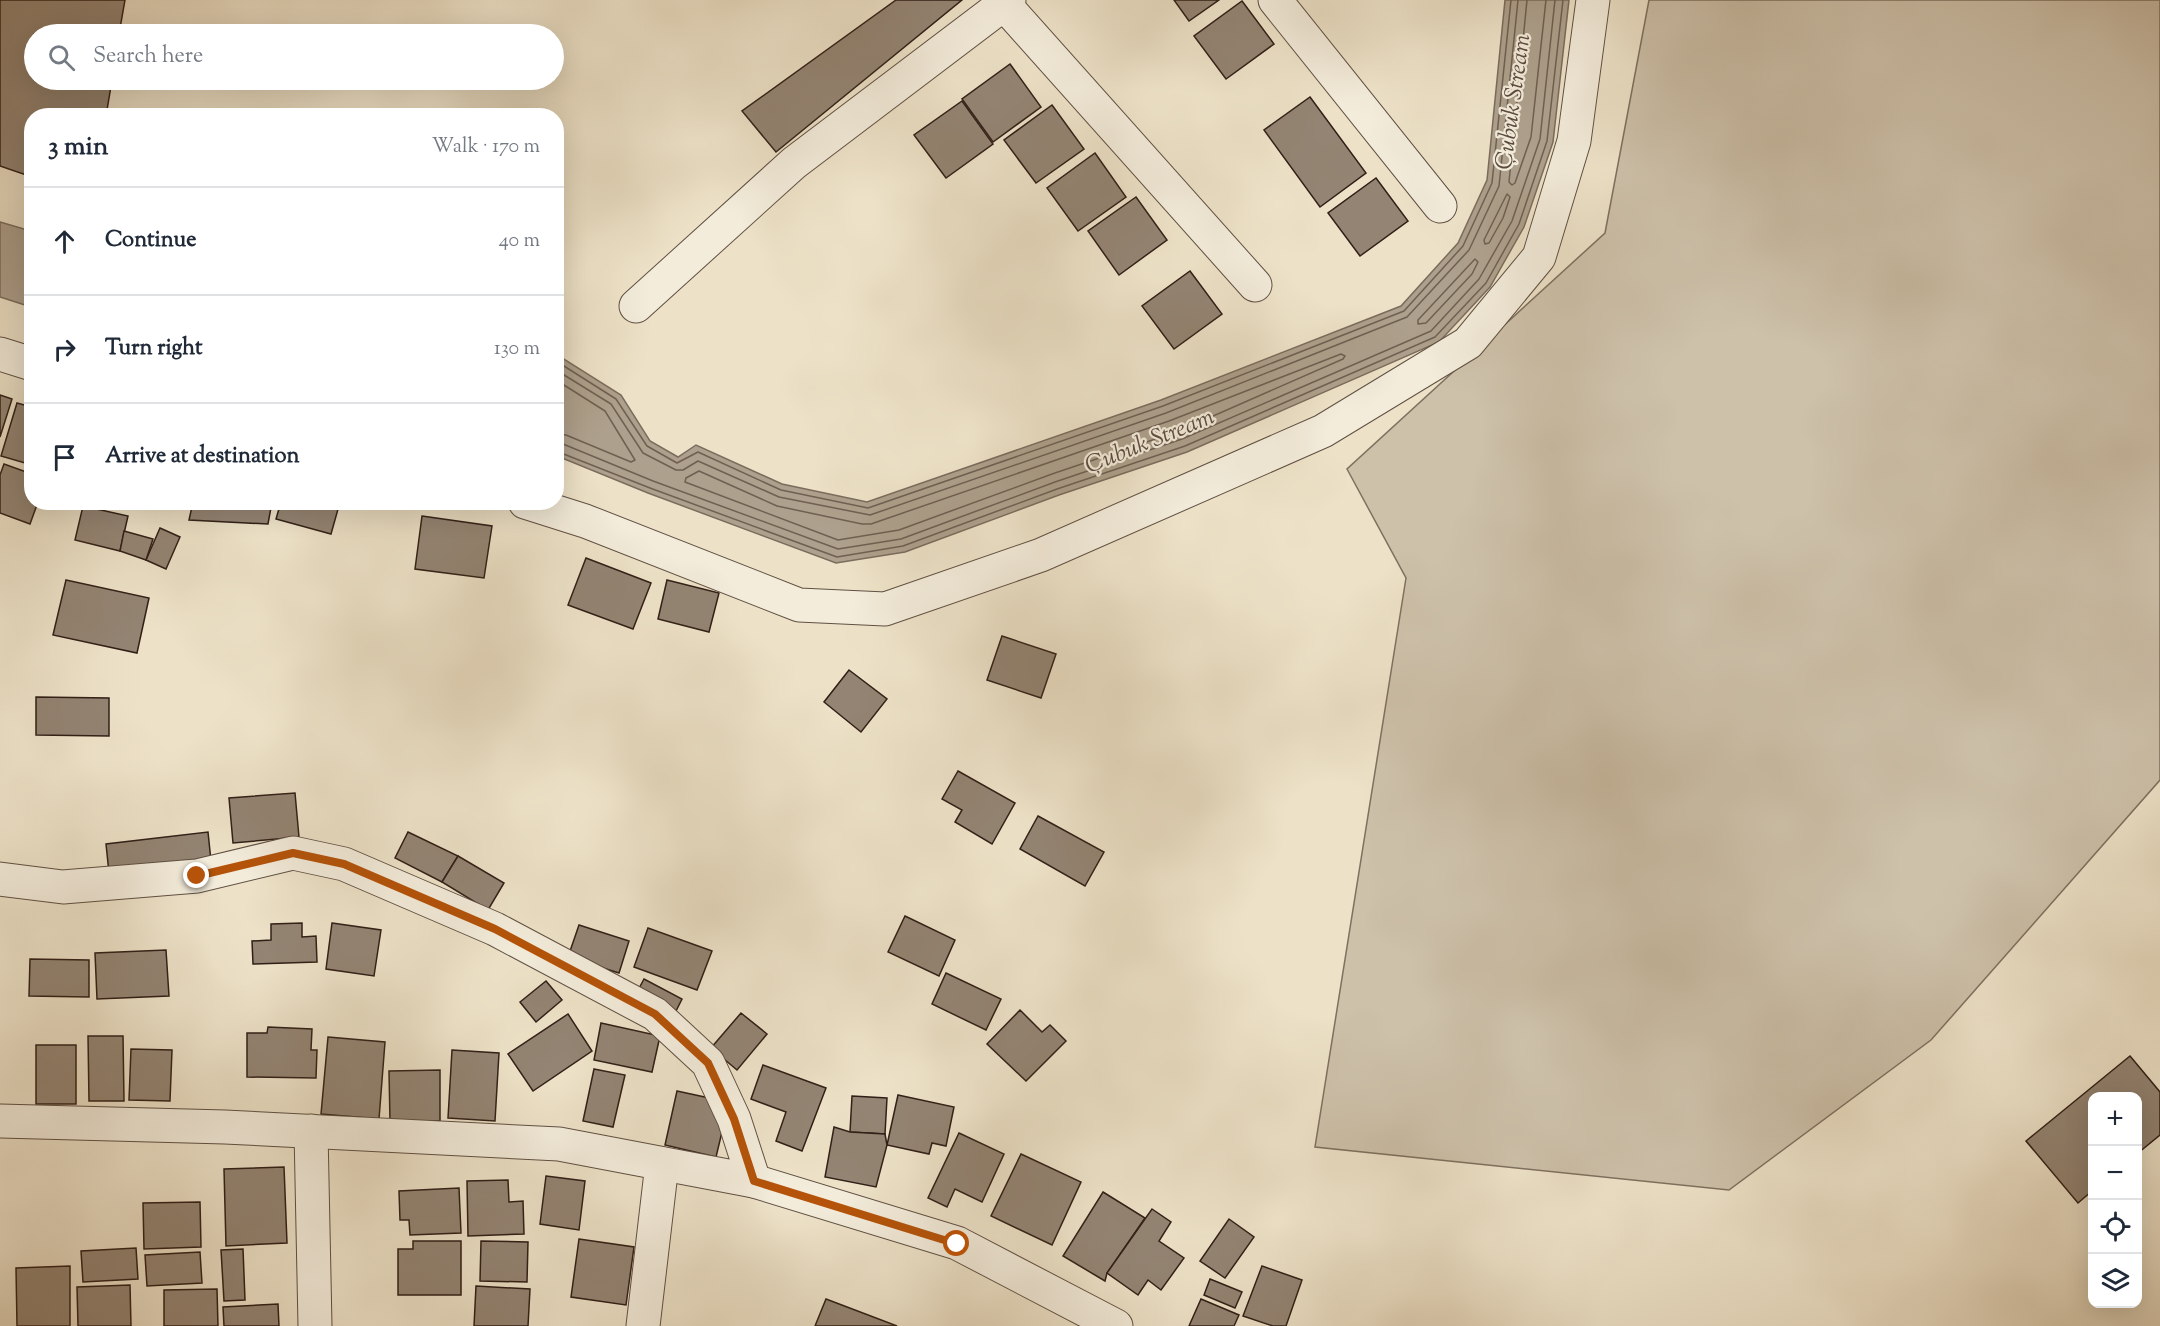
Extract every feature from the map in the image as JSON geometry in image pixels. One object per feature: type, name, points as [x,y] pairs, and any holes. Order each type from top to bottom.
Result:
[{"type":"street","points":[[1275,0],[1440,206]]},
{"type":"street","points":[[549,510],[800,605],[885,609],[1041,555],[1323,431],[1468,343],[1539,257],[1574,141],[1593,0]]},
{"type":"street","points":[[636,306],[794,163],[1007,2],[1255,285]]},
{"type":"street","points":[[0,354],[24,362]]},
{"type":"street","points":[[0,879],[63,887],[197,876],[293,853],[344,864],[495,929],[655,1014],[708,1063],[734,1119],[754,1181]]},
{"type":"street","points":[[0,1121],[225,1127],[559,1144],[754,1181],[957,1244],[1116,1326]]},
{"type":"street","points":[[311,1131],[315,1326]]},
{"type":"street","points":[[643,1326],[662,1164]]},
{"type":"shaded area","points":[[1649,0],[2160,0],[2160,780],[1931,1040],[1729,1190],[1315,1147],[1406,578],[1347,469],[1605,233]]},
{"type":"water","name":"Çubuk Stream","points":[[1505,0],[1569,0],[1553,142],[1524,227],[1490,287],[1439,342],[1187,452],[1059,495],[905,552],[836,563],[648,493],[564,459],[564,359],[621,395],[650,441],[678,457],[696,445],[782,484],[867,502],[1161,400],[1401,306],[1458,243],[1487,180]]},
{"type":"water","points":[[0,222],[24,229],[24,305],[0,297]]},
{"type":"building","points":[[0,0],[125,0],[121,24],[24,24],[24,90],[110,90],[107,108],[24,108],[24,174],[0,166]]},
{"type":"building","points":[[896,0],[962,0],[776,152],[742,111]]},
{"type":"building","points":[[1174,0],[1219,0],[1189,21]]},
{"type":"building","points":[[1242,1],[1274,44],[1226,79],[1194,36]]},
{"type":"building","points":[[1010,64],[1041,107],[993,142],[962,99]]},
{"type":"building","points":[[1310,97],[1366,173],[1320,207],[1264,130]]},
{"type":"building","points":[[962,101],[993,144],[946,178],[914,135]]},
{"type":"building","points":[[1052,105],[1084,149],[1036,183],[1004,140]]},
{"type":"building","points":[[1095,153],[1126,197],[1078,231],[1047,188]]},
{"type":"building","points":[[1376,178],[1408,221],[1360,256],[1328,213]]},
{"type":"building","points":[[1136,197],[1167,240],[1119,275],[1088,231]]},
{"type":"building","points":[[1190,271],[1222,314],[1174,349],[1142,306]]},
{"type":"building","points":[[0,395],[12,399],[0,437]]},
{"type":"building","points":[[17,403],[24,405],[24,463],[1,456]]},
{"type":"building","points":[[4,464],[24,471],[24,510],[35,510],[30,524],[0,513],[0,475]]},
{"type":"building","points":[[82,510],[101,510],[128,516],[120,551],[75,540]]},
{"type":"building","points":[[191,510],[271,510],[268,524],[189,520]]},
{"type":"building","points":[[279,510],[338,510],[331,534],[276,519]]},
{"type":"building","points":[[422,516],[492,526],[484,578],[415,569]]},
{"type":"building","points":[[160,528],[180,537],[166,569],[146,560]]},
{"type":"building","points":[[124,531],[153,539],[146,560],[120,551]]},
{"type":"building","points":[[586,558],[651,583],[633,629],[568,605]]},
{"type":"building","points":[[66,580],[149,598],[137,653],[53,635]]},
{"type":"building","points":[[667,580],[719,593],[709,632],[658,619]]},
{"type":"building","points":[[1002,636],[1056,654],[1041,698],[987,680]]},
{"type":"building","points":[[849,670],[887,699],[861,732],[824,702]]},
{"type":"building","points":[[36,697],[109,698],[109,736],[36,735]]},
{"type":"building","points":[[958,771],[1015,803],[992,844],[955,822],[962,810],[942,799]]},
{"type":"building","points":[[295,793],[299,837],[233,843],[229,798]]},
{"type":"building","points":[[1038,816],[1104,852],[1085,886],[1020,849]]},
{"type":"building","points":[[208,832],[211,861],[109,873],[106,844]]},
{"type":"building","points":[[408,832],[458,856],[442,882],[395,858]]},
{"type":"building","points":[[458,856],[504,883],[488,910],[442,882]]},
{"type":"building","points":[[905,916],[955,940],[939,976],[888,952]]},
{"type":"building","points":[[302,923],[302,937],[316,936],[317,962],[253,964],[252,941],[271,940],[271,924]]},
{"type":"building","points":[[332,923],[381,930],[374,976],[326,969]]},
{"type":"building","points":[[579,925],[629,941],[619,973],[568,957]]},
{"type":"building","points":[[648,928],[712,951],[697,990],[634,967]]},
{"type":"building","points":[[166,950],[169,996],[97,999],[95,953]]},
{"type":"building","points":[[30,959],[89,960],[89,997],[29,996]]},
{"type":"building","points":[[946,973],[1001,999],[986,1030],[932,1004]]},
{"type":"building","points":[[644,979],[682,999],[674,1015],[635,996]]},
{"type":"building","points":[[546,981],[562,1000],[536,1022],[520,1002]]},
{"type":"building","points":[[1020,1010],[1042,1032],[1050,1025],[1066,1041],[1026,1081],[987,1044]]},
{"type":"building","points":[[741,1013],[767,1034],[737,1070],[711,1048]]},
{"type":"building","points":[[568,1014],[592,1051],[533,1091],[508,1054]]},
{"type":"building","points":[[601,1023],[660,1036],[652,1072],[594,1060]]},
{"type":"building","points":[[268,1027],[312,1029],[311,1050],[317,1050],[316,1078],[247,1077],[247,1033],[267,1033]]},
{"type":"building","points":[[88,1036],[123,1036],[124,1101],[89,1101]]},
{"type":"building","points":[[328,1037],[385,1042],[379,1119],[321,1114]]},
{"type":"building","points":[[36,1045],[76,1045],[76,1104],[36,1104]]},
{"type":"building","points":[[131,1049],[172,1050],[170,1101],[129,1100]]},
{"type":"building","points":[[452,1050],[499,1053],[495,1121],[448,1118]]},
{"type":"building","points":[[2130,1056],[2160,1092],[2160,1135],[2142,1150],[2142,1092],[2088,1092],[2088,1194],[2078,1203],[2026,1141]]},
{"type":"building","points":[[763,1065],[826,1088],[802,1151],[776,1141],[786,1112],[751,1099]]},
{"type":"building","points":[[594,1069],[625,1075],[613,1127],[583,1121]]},
{"type":"building","points":[[440,1070],[440,1121],[390,1121],[389,1071]]},
{"type":"building","points":[[677,1091],[723,1101],[727,1111],[716,1157],[665,1145]]},
{"type":"building","points":[[898,1095],[954,1107],[946,1146],[932,1143],[929,1154],[887,1145]]},
{"type":"building","points":[[852,1096],[887,1098],[885,1134],[850,1132]]},
{"type":"building","points":[[834,1127],[850,1132],[885,1134],[887,1145],[876,1187],[825,1177]]},
{"type":"building","points":[[959,1133],[1004,1154],[982,1202],[955,1189],[947,1207],[928,1198]]},
{"type":"building","points":[[1021,1154],[1081,1182],[1052,1245],[991,1216]]},
{"type":"building","points":[[284,1167],[287,1243],[226,1246],[224,1169]]},
{"type":"building","points":[[546,1176],[585,1181],[579,1230],[540,1224]]},
{"type":"building","points":[[508,1180],[509,1202],[523,1201],[524,1234],[468,1236],[467,1181]]},
{"type":"building","points":[[459,1188],[461,1233],[410,1235],[409,1220],[400,1220],[399,1191]]},
{"type":"building","points":[[1103,1192],[1145,1218],[1107,1273],[1105,1281],[1063,1256]]},
{"type":"building","points":[[200,1202],[201,1247],[144,1249],[143,1203]]},
{"type":"building","points":[[1152,1209],[1171,1222],[1159,1241],[1184,1258],[1161,1290],[1148,1280],[1138,1295],[1107,1273]]},
{"type":"building","points":[[1229,1219],[1254,1237],[1225,1278],[1200,1261]]},
{"type":"building","points":[[579,1239],[634,1247],[626,1305],[571,1297]]},
{"type":"building","points":[[413,1241],[461,1241],[461,1295],[398,1295],[398,1249],[413,1249]]},
{"type":"building","points":[[481,1241],[528,1242],[527,1282],[480,1281]]},
{"type":"building","points":[[136,1248],[138,1279],[83,1282],[81,1251]]},
{"type":"building","points":[[243,1249],[245,1300],[224,1301],[221,1250]]},
{"type":"building","points":[[200,1252],[202,1283],[147,1286],[145,1255]]},
{"type":"building","points":[[70,1266],[70,1326],[17,1326],[16,1268]]},
{"type":"building","points":[[1262,1266],[1302,1280],[1286,1326],[1273,1326],[1243,1316]]},
{"type":"building","points":[[1210,1279],[1242,1292],[1235,1308],[1204,1295]]},
{"type":"building","points":[[130,1285],[131,1326],[78,1326],[77,1287]]},
{"type":"building","points":[[476,1286],[530,1289],[528,1326],[474,1326]]},
{"type":"building","points":[[217,1289],[218,1326],[164,1326],[164,1290]]},
{"type":"building","points":[[826,1299],[897,1326],[815,1326]]},
{"type":"building","points":[[1201,1299],[1239,1315],[1234,1326],[1189,1326]]},
{"type":"building","points":[[278,1304],[279,1326],[224,1326],[223,1307]]},
{"type":"route","points":[[197,876],[293,853],[344,864],[495,929],[655,1014],[708,1063],[734,1119],[754,1181],[957,1244]]}]
